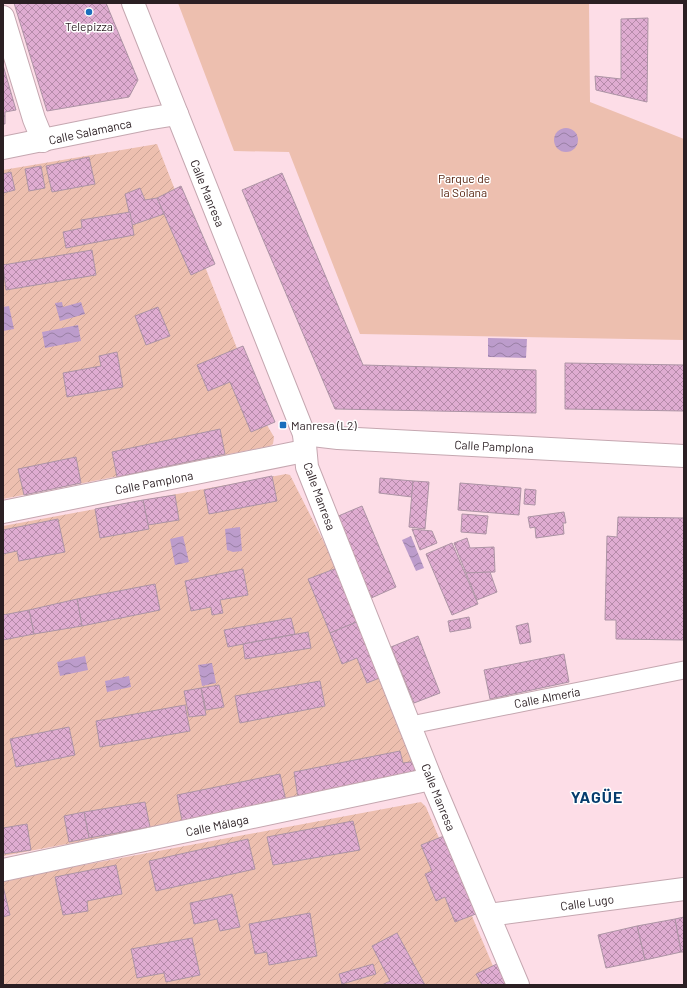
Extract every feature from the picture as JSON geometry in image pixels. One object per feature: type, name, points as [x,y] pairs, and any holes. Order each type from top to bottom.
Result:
[{"type":"street","name":"Calle Manresa","points":[[133,3],[304,443],[307,467],[432,779],[518,985]]},
{"type":"street","points":[[3,17],[34,119],[43,141]]},
{"type":"street","name":"Calle Salamanca","points":[[3,148],[177,114]]},
{"type":"street","name":"Calle Pamplona","points":[[3,512],[304,443],[338,438],[684,456]]},
{"type":"street","name":"Calle Almería","points":[[411,725],[684,670]]},
{"type":"street","name":"Calle Málaga","points":[[3,870],[432,779]]},
{"type":"street","name":"Calle Lugo","points":[[489,915],[684,889]]},
{"type":"green space","name":"Parque de la Solana","points":[[178,3],[589,3],[590,102],[684,139],[684,340],[360,334],[289,152],[234,151]]},
{"type":"green space","points":[[157,144],[267,425],[274,437],[273,444],[270,446],[3,499],[3,170]]},
{"type":"green space","points":[[286,474],[290,475],[337,568],[417,767],[413,774],[290,802],[3,856],[3,526]]},
{"type":"green space","points":[[421,802],[426,807],[501,985],[3,985],[3,880]]},
{"type":"water","points":[[561,128],[571,128],[578,135],[578,145],[571,152],[561,152],[554,145],[554,135]]},
{"type":"water","points":[[62,302],[63,307],[81,302],[85,314],[60,321],[55,303]]},
{"type":"water","points":[[9,306],[14,329],[3,331],[3,307]]},
{"type":"water","points":[[78,325],[81,341],[45,348],[42,332]]},
{"type":"water","points":[[488,338],[527,339],[526,358],[488,357]]},
{"type":"water","points":[[240,527],[242,551],[233,552],[227,550],[225,529]]},
{"type":"water","points":[[183,536],[189,562],[175,565],[170,539]]},
{"type":"water","points":[[411,536],[424,568],[416,571],[402,540]]},
{"type":"water","points":[[85,656],[88,670],[60,676],[57,662]]},
{"type":"water","points":[[212,663],[216,683],[202,686],[198,665]]},
{"type":"water","points":[[129,676],[131,687],[107,692],[105,681]]},
{"type":"building","points":[[14,3],[106,3],[138,80],[129,97],[47,111]]},
{"type":"building","points":[[648,18],[647,102],[596,90],[595,76],[621,79],[621,19]]},
{"type":"building","points":[[3,65],[16,110],[5,112],[5,124],[3,124]]},
{"type":"building","points":[[89,157],[95,184],[52,192],[46,166]]},
{"type":"building","points":[[41,166],[45,188],[29,191],[25,169]]},
{"type":"building","points":[[11,172],[15,190],[3,193],[3,174]]},
{"type":"building","points":[[282,173],[363,365],[536,370],[536,413],[335,409],[242,190]]},
{"type":"building","points":[[181,186],[215,264],[191,275],[157,198]]},
{"type":"building","points":[[140,188],[145,200],[157,198],[164,214],[132,225],[125,194]]},
{"type":"building","points":[[130,212],[134,235],[66,248],[63,232],[82,228],[81,220]]},
{"type":"building","points":[[92,250],[96,275],[6,290],[3,265]]},
{"type":"building","points":[[158,307],[170,336],[146,345],[135,316]]},
{"type":"building","points":[[243,346],[275,422],[251,432],[230,382],[208,391],[197,365]]},
{"type":"building","points":[[117,352],[123,387],[67,397],[63,373],[101,366],[99,356]]},
{"type":"building","points":[[565,363],[684,365],[684,411],[565,409]]},
{"type":"building","points":[[220,429],[225,454],[117,477],[112,452]]},
{"type":"building","points":[[76,457],[81,483],[24,495],[18,469]]},
{"type":"building","points":[[272,476],[277,501],[209,514],[204,490]]},
{"type":"building","points":[[380,478],[413,481],[412,497],[379,493]]},
{"type":"building","points":[[413,481],[429,482],[425,529],[409,527]]},
{"type":"building","points":[[460,483],[521,488],[519,515],[458,510]]},
{"type":"building","points":[[525,489],[536,490],[535,505],[524,504]]},
{"type":"building","points":[[175,495],[179,520],[148,525],[143,500]]},
{"type":"building","points":[[143,500],[149,529],[100,538],[95,509]]},
{"type":"building","points":[[362,506],[396,587],[369,599],[336,517]]},
{"type":"building","points":[[564,512],[566,523],[563,523],[564,534],[536,538],[535,527],[530,528],[528,517]]},
{"type":"building","points":[[462,514],[488,516],[486,534],[461,532]]},
{"type":"building","points":[[618,517],[684,518],[684,640],[616,639],[616,620],[605,620],[607,536],[617,537]]},
{"type":"building","points":[[58,519],[65,552],[19,561],[17,551],[3,554],[3,530]]},
{"type":"building","points":[[412,529],[432,531],[437,543],[420,550]]},
{"type":"building","points":[[467,538],[470,548],[494,547],[495,572],[466,573],[454,543]]},
{"type":"building","points":[[452,543],[478,604],[452,615],[426,554]]},
{"type":"building","points":[[337,568],[359,621],[330,633],[308,579]]},
{"type":"building","points":[[243,569],[248,595],[220,600],[223,613],[212,615],[211,607],[191,611],[185,581]]},
{"type":"building","points":[[490,572],[497,592],[477,600],[466,573]]},
{"type":"building","points":[[155,584],[160,610],[82,626],[77,599]]},
{"type":"building","points":[[77,599],[82,626],[34,634],[29,610]]},
{"type":"building","points":[[29,610],[34,634],[3,640],[3,615]]},
{"type":"building","points":[[469,617],[471,628],[450,632],[448,621]]},
{"type":"building","points":[[291,618],[295,634],[228,647],[224,630]]},
{"type":"building","points":[[359,621],[382,677],[367,683],[357,658],[342,664],[330,633]]},
{"type":"building","points":[[528,623],[531,642],[520,644],[516,626]]},
{"type":"building","points":[[308,632],[311,648],[245,659],[243,644]]},
{"type":"building","points":[[418,636],[440,693],[414,703],[391,647]]},
{"type":"building","points":[[564,654],[569,682],[490,699],[484,670]]},
{"type":"building","points":[[320,681],[325,706],[240,723],[235,696]]},
{"type":"building","points":[[219,685],[224,707],[206,710],[201,688]]},
{"type":"building","points":[[201,688],[206,715],[189,717],[184,691]]},
{"type":"building","points":[[185,705],[190,731],[100,747],[96,721]]},
{"type":"building","points":[[69,727],[75,755],[16,767],[10,739]]},
{"type":"building","points":[[400,751],[403,763],[417,761],[413,774],[298,798],[294,772]]},
{"type":"building","points":[[280,774],[286,801],[182,821],[177,795]]},
{"type":"building","points":[[145,802],[150,827],[89,838],[84,812]]},
{"type":"building","points":[[84,812],[89,838],[69,842],[64,816]]},
{"type":"building","points":[[353,821],[360,850],[273,865],[267,837]]},
{"type":"building","points":[[27,824],[31,850],[3,854],[3,828]]},
{"type":"building","points":[[449,834],[481,912],[455,922],[445,897],[436,901],[425,874],[432,871],[421,845]]},
{"type":"building","points":[[248,839],[255,869],[156,891],[149,861]]},
{"type":"building","points":[[116,865],[122,894],[87,901],[88,911],[63,915],[55,877]]},
{"type":"building","points":[[3,886],[10,915],[3,917]]},
{"type":"building","points":[[232,894],[240,927],[220,931],[217,919],[194,924],[190,903]]},
{"type":"building","points":[[310,913],[317,956],[269,965],[267,952],[255,954],[249,924]]},
{"type":"building","points":[[684,917],[684,952],[681,952],[675,919]]},
{"type":"building","points":[[675,919],[681,952],[645,960],[637,926]]},
{"type":"building","points":[[637,926],[645,960],[606,968],[598,935]]},
{"type":"building","points":[[397,933],[425,985],[382,985],[390,981],[372,946]]},
{"type":"building","points":[[192,938],[200,975],[166,982],[164,973],[137,978],[131,949]]},
{"type":"building","points":[[501,962],[512,985],[482,985],[476,974]]},
{"type":"building","points":[[373,964],[376,974],[342,984],[339,974]]},
{"type":"place","name":"Telepizza","points":[[89,12]]},
{"type":"place","name":"Manresa (L2)","points":[[283,425]]},
{"type":"district","name":"YAGÜE","points":[[597,796]]}]
